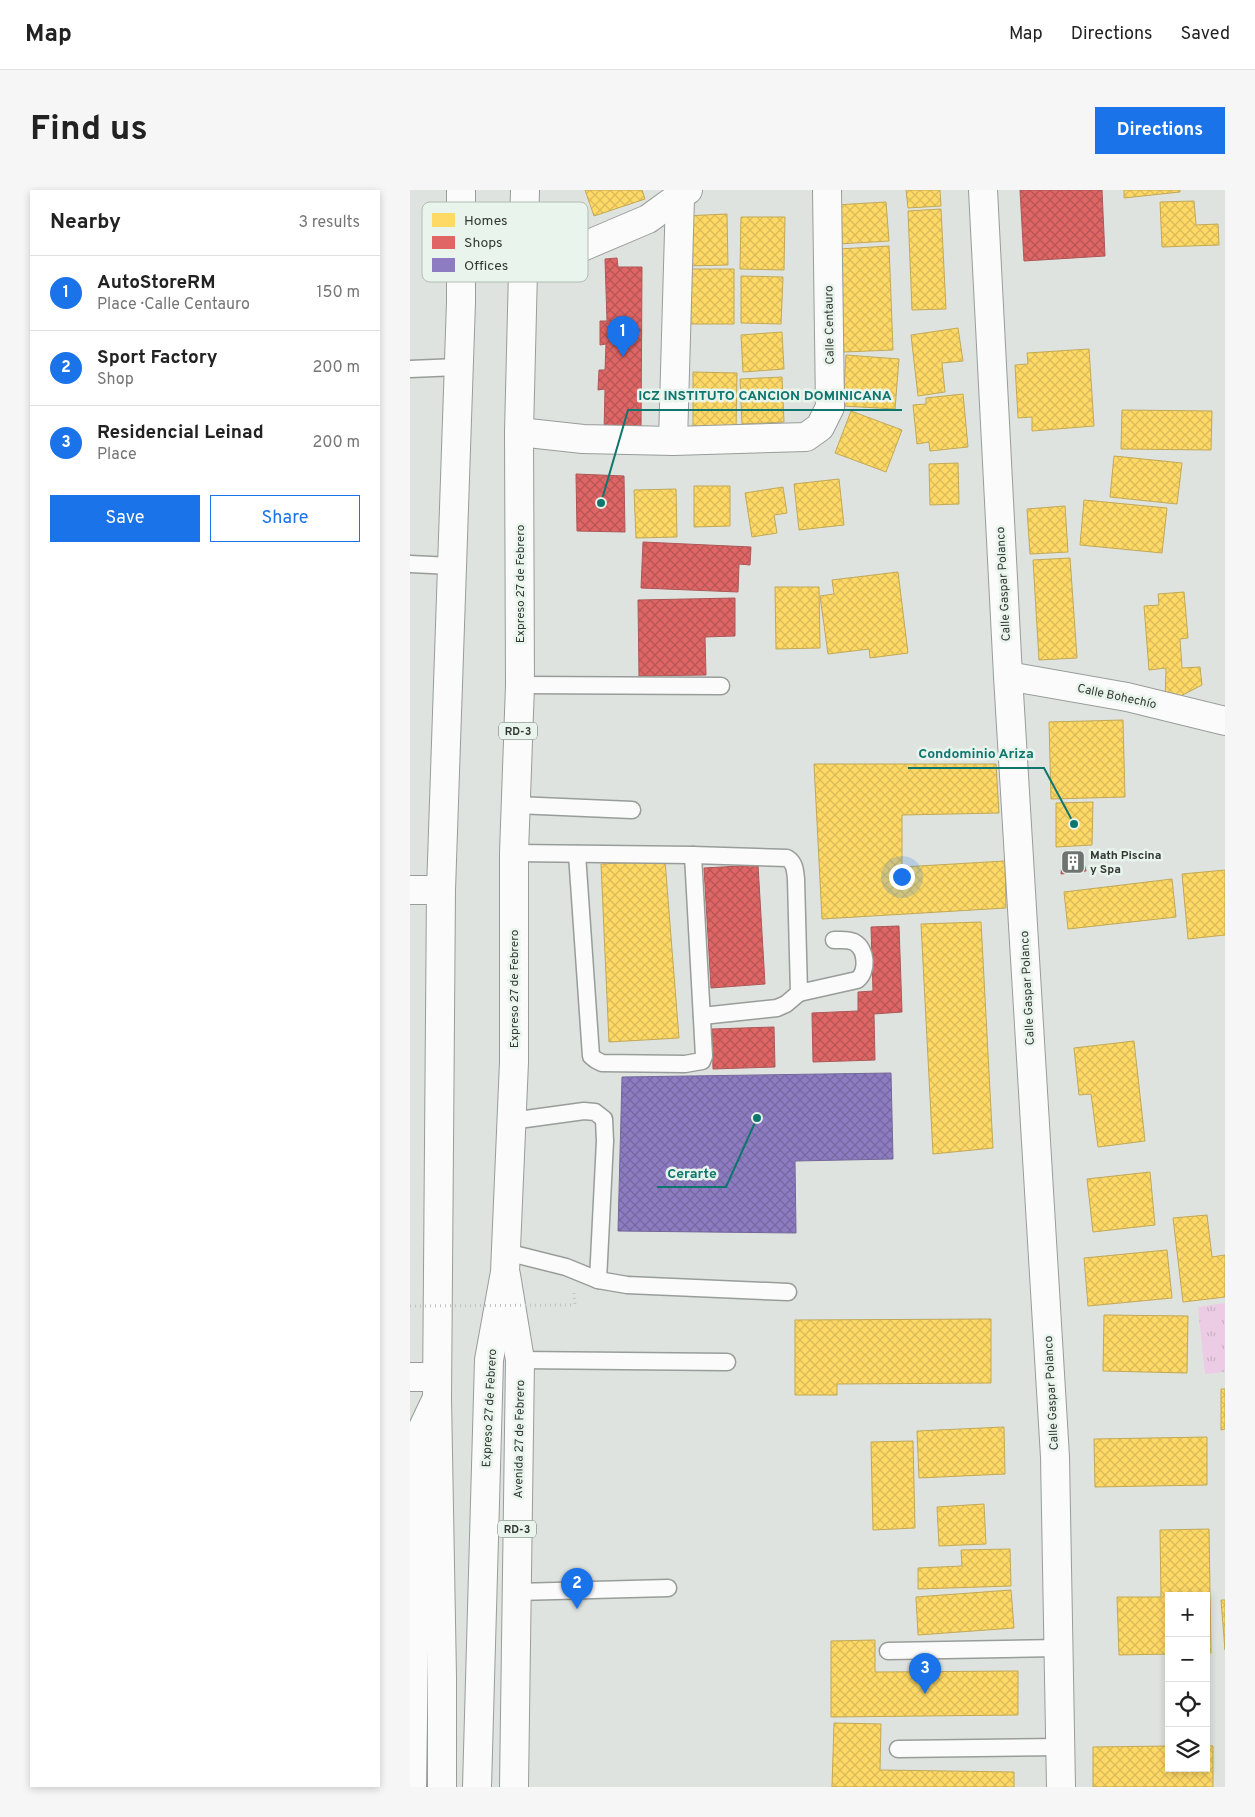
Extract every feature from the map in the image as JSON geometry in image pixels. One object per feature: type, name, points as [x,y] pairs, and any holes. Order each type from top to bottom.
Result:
[{"type":"main road","name":"Calle Centauro","points":[[519,432],[583,439],[673,441],[806,437],[820,427],[830,407],[827,190]]},
{"type":"main road","name":"Calle Gaspar Polanco","points":[[983,190],[1008,676],[1055,1457],[1061,1787]]},
{"type":"main road","points":[[588,244],[648,219],[684,193]]},
{"type":"main road","points":[[673,441],[684,193]]},
{"type":"main road","points":[[442,1787],[437,1388],[441,890],[461,282]]},
{"type":"main road","name":"Expreso 27 de Febrero","points":[[477,1787],[489,1360],[506,1262],[514,1062],[514,853],[520,685],[519,432],[523,282]]},
{"type":"main road","name":"Calle Bohechío","points":[[1008,676],[1127,697],[1225,721]]},
{"type":"main road","points":[[410,890],[441,890]]},
{"type":"main road","name":"Avenida 27 de Febrero","points":[[506,1262],[520,1360],[514,1787]]},
{"type":"main road","points":[[410,1377],[437,1388]]},
{"type":"main road","points":[[412,1778],[417,1440],[437,1388]]},
{"type":"lane","points":[[410,369],[458,367]]},
{"type":"lane","points":[[410,564],[452,566]]},
{"type":"lane","points":[[520,685],[721,686]]},
{"type":"lane","points":[[516,805],[632,810]]},
{"type":"lane","points":[[514,853],[693,855],[786,858],[791,860],[794,864],[796,879],[798,993]]},
{"type":"lane","points":[[578,854],[591,1056],[602,1062],[685,1064],[702,1061],[704,1056],[693,855]]},
{"type":"lane","points":[[702,1016],[777,1008],[786,1004],[798,993],[857,980],[864,972],[861,949],[855,943],[845,940],[834,940]]},
{"type":"lane","points":[[512,1121],[584,1111],[595,1112],[604,1119],[605,1141],[598,1280]]},
{"type":"lane","points":[[506,1262],[566,1267],[598,1280],[627,1285],[788,1292]]},
{"type":"lane","points":[[520,1360],[727,1362]]},
{"type":"lane","points":[[516,1592],[668,1588]]},
{"type":"lane","points":[[888,1651],[1059,1648]]},
{"type":"lane","points":[[898,1749],[1061,1748]]},
{"type":"path","points":[[410,1306],[574,1305]]},
{"type":"green space","points":[[1225,1303],[1225,1372],[1205,1374],[1198,1307]]},
{"type":"building: Homes","points":[[585,190],[642,190],[645,199],[594,216]]},
{"type":"building: Homes","points":[[906,190],[940,190],[941,206],[908,208]]},
{"type":"building: Homes","points":[[1124,190],[1180,190],[1180,192],[1124,198]]},
{"type":"building: Homes","points":[[1194,201],[1196,225],[1218,224],[1219,245],[1162,247],[1160,202]]},
{"type":"building: Homes","points":[[886,202],[889,241],[838,244],[835,205]]},
{"type":"building: Homes","points":[[941,209],[946,309],[912,310],[908,211]]},
{"type":"building: Homes","points":[[727,214],[728,265],[686,266],[684,216]]},
{"type":"building: Homes","points":[[741,217],[785,217],[784,270],[740,269]]},
{"type":"building: Homes","points":[[889,246],[893,350],[844,352],[839,249]]},
{"type":"building: Homes","points":[[682,269],[734,269],[734,324],[690,324]]},
{"type":"building: Homes","points":[[741,276],[783,277],[781,324],[741,323]]},
{"type":"building: Homes","points":[[958,328],[963,361],[942,363],[945,392],[918,396],[911,335]]},
{"type":"building: Homes","points":[[782,332],[784,369],[743,372],[741,335]]},
{"type":"building: Homes","points":[[1089,349],[1094,426],[1032,431],[1032,417],[1018,418],[1015,365],[1028,364],[1027,353]]},
{"type":"building: Homes","points":[[846,355],[899,359],[895,409],[843,406]]},
{"type":"building: Homes","points":[[693,372],[737,373],[736,430],[693,429]]},
{"type":"building: Homes","points":[[782,377],[784,422],[742,424],[740,379]]},
{"type":"building: Homes","points":[[963,394],[968,447],[930,451],[929,442],[917,444],[913,405],[926,404],[926,398]]},
{"type":"building: Homes","points":[[1122,410],[1212,411],[1211,450],[1121,449]]},
{"type":"building: Homes","points":[[851,411],[902,430],[886,472],[835,453]]},
{"type":"building: Homes","points":[[1114,456],[1182,463],[1177,504],[1110,497]]},
{"type":"building: Homes","points":[[958,463],[959,504],[930,505],[929,464]]},
{"type":"building: Homes","points":[[839,479],[844,525],[799,530],[794,484]]},
{"type":"building: Homes","points":[[694,486],[730,486],[730,526],[694,527]]},
{"type":"building: Homes","points":[[783,487],[787,513],[774,515],[777,533],[752,537],[745,493]]},
{"type":"building: Homes","points":[[676,489],[677,537],[636,538],[634,490]]},
{"type":"building: Homes","points":[[1084,500],[1167,508],[1162,553],[1080,545]]},
{"type":"building: Homes","points":[[1065,506],[1068,552],[1030,554],[1027,509]]},
{"type":"building: Homes","points":[[1070,558],[1077,658],[1039,660],[1033,560]]},
{"type":"building: Homes","points":[[898,572],[908,653],[870,658],[869,649],[828,654],[820,596],[834,594],[832,580]]},
{"type":"building: Homes","points":[[775,587],[819,587],[820,648],[776,649]]},
{"type":"building: Homes","points":[[1184,592],[1188,638],[1180,639],[1182,668],[1200,667],[1202,685],[1165,704],[1166,668],[1149,670],[1144,606],[1159,605],[1158,594]]},
{"type":"building: Homes","points":[[1123,720],[1125,797],[1051,799],[1049,722]]},
{"type":"building: Homes","points":[[814,764],[996,764],[999,813],[902,815],[902,867],[1005,861],[1006,908],[822,919]]},
{"type":"building: Homes","points":[[1093,802],[1092,845],[1056,847],[1056,803]]},
{"type":"building: Homes","points":[[665,861],[679,1038],[609,1042],[601,864]]},
{"type":"building: Homes","points":[[1225,870],[1225,935],[1188,939],[1182,874]]},
{"type":"building: Homes","points":[[1172,879],[1176,917],[1068,929],[1064,892]]},
{"type":"building: Homes","points":[[981,922],[993,1148],[933,1154],[921,924]]},
{"type":"building: Homes","points":[[1134,1041],[1145,1141],[1098,1147],[1091,1094],[1079,1095],[1074,1048]]},
{"type":"building: Homes","points":[[1150,1172],[1155,1225],[1093,1232],[1087,1179]]},
{"type":"building: Homes","points":[[1207,1215],[1212,1257],[1225,1255],[1225,1297],[1183,1302],[1173,1218]]},
{"type":"building: Homes","points":[[1167,1250],[1172,1298],[1088,1306],[1084,1258]]},
{"type":"building: Homes","points":[[1104,1315],[1188,1316],[1187,1373],[1103,1371]]},
{"type":"building: Homes","points":[[991,1319],[991,1383],[837,1384],[837,1395],[795,1395],[795,1320]]},
{"type":"building: Homes","points":[[1221,1389],[1225,1389],[1225,1429],[1221,1430]]},
{"type":"building: Homes","points":[[1004,1427],[1005,1474],[919,1478],[917,1431]]},
{"type":"building: Homes","points":[[1207,1437],[1207,1485],[1095,1487],[1094,1439]]},
{"type":"building: Homes","points":[[913,1441],[915,1528],[873,1530],[871,1442]]},
{"type":"building: Homes","points":[[984,1504],[986,1544],[939,1546],[937,1507]]},
{"type":"building: Homes","points":[[1209,1529],[1211,1653],[1210,1592],[1165,1592],[1165,1654],[1119,1655],[1117,1597],[1161,1597],[1160,1530]]},
{"type":"building: Homes","points":[[1010,1549],[1011,1586],[918,1589],[918,1568],[962,1566],[961,1550]]},
{"type":"building: Homes","points":[[1011,1590],[1014,1628],[918,1635],[916,1597]]},
{"type":"building: Homes","points":[[1221,1600],[1225,1600],[1225,1650]]},
{"type":"building: Homes","points":[[875,1640],[875,1672],[1018,1671],[1018,1715],[831,1717],[831,1641]]},
{"type":"building: Homes","points":[[834,1723],[881,1724],[880,1770],[1014,1772],[1014,1787],[832,1787]]},
{"type":"building: Homes","points":[[1165,1746],[1165,1772],[1210,1772],[1210,1746],[1213,1746],[1213,1787],[1093,1787],[1093,1747]]},
{"type":"building: Shops","points":[[1020,190],[1102,190],[1105,256],[1024,261]]},
{"type":"building: Shops","points":[[617,258],[618,267],[642,267],[641,430],[604,433],[605,389],[598,390],[599,370],[605,370],[606,344],[600,345],[600,321],[607,321],[605,259]]},
{"type":"building: Shops","points":[[576,474],[624,476],[625,532],[577,531]]},
{"type":"building: Shops","points":[[643,542],[751,547],[750,565],[739,564],[738,592],[641,588]]},
{"type":"building: Shops","points":[[735,598],[735,636],[705,637],[706,675],[639,676],[638,600]]},
{"type":"building: Shops","name":"Math Piscina y Spa","points":[[1081,852],[1086,871],[1061,874],[1063,853]]},
{"type":"building: Shops","points":[[758,865],[765,984],[711,988],[704,868]]},
{"type":"building: Shops","points":[[899,926],[902,1012],[874,1014],[875,1060],[813,1062],[812,1013],[858,1011],[858,992],[873,991],[871,927]]},
{"type":"building: Shops","points":[[774,1027],[775,1067],[713,1069],[712,1029]]},
{"type":"building: Offices","points":[[891,1073],[893,1159],[795,1161],[796,1233],[618,1231],[622,1077]]},
{"type":"place","name":"AutoStoreRM","points":[[623,357]]},
{"type":"place","name":"ICZ INSTITUTO CANCION DOMINICANA","points":[[601,503]]},
{"type":"place","name":"Condominio Ariza","points":[[1074,824]]},
{"type":"place","name":"Math Piscina y Spa","points":[[1073,862]]},
{"type":"place","name":"Cerarte","points":[[757,1118]]},
{"type":"place","name":"Sport Factory","points":[[577,1609]]},
{"type":"place","name":"Residencial Leinad","points":[[925,1694]]}]
